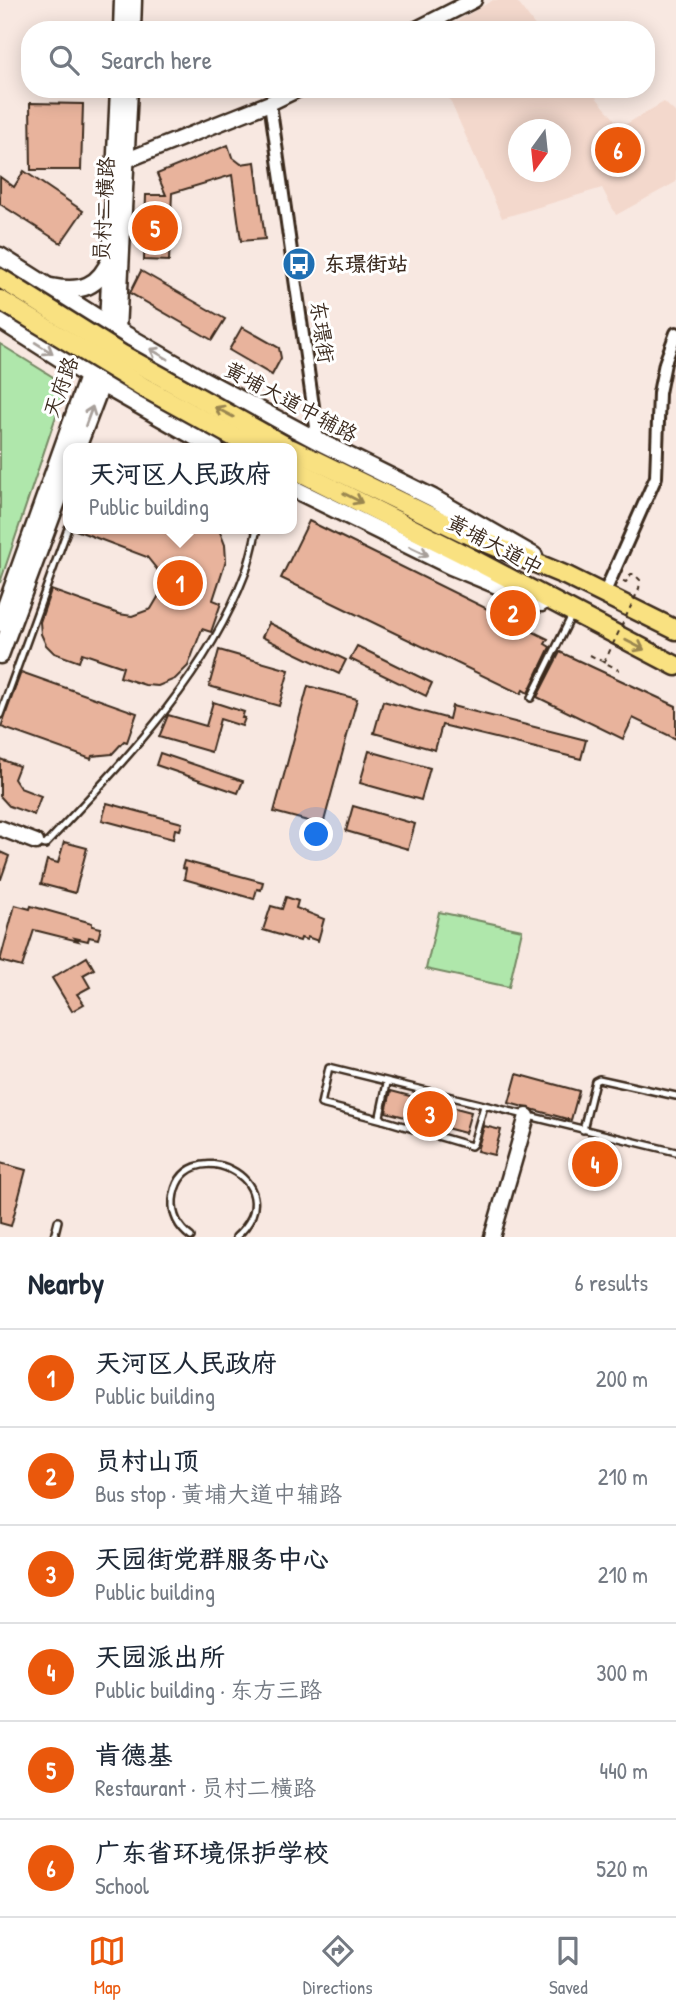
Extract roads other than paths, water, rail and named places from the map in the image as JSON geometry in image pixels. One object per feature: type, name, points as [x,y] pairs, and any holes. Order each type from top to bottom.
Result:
[{"type":"main road","name":"黄埔大道中辅路","points":[[0,256],[113,328],[200,378],[318,441],[444,503],[566,576]]},
{"type":"main road","points":[[47,286],[70,289],[89,285],[102,275],[111,258]]},
{"type":"main road","points":[[0,314],[15,311],[25,298],[25,281],[20,268]]},
{"type":"main road","name":"黄埔大道中","points":[[0,278],[130,359],[282,443]]},
{"type":"main road","points":[[0,300],[145,388],[245,443]]},
{"type":"main road","points":[[0,320],[94,379],[206,443]]},
{"type":"main road","name":"天府路","points":[[69,443],[113,328]]},
{"type":"main road","points":[[173,425],[163,404],[168,388],[181,379],[200,378]]},
{"type":"main road","name":"天府路","points":[[78,443],[94,379]]},
{"type":"main road","name":"黄埔大道中","points":[[297,451],[473,537],[566,576],[676,630]]},
{"type":"main road","name":"天府路","points":[[0,623],[63,459]]},
{"type":"main road","name":"黄埔大道中","points":[[297,471],[676,666]]},
{"type":"main road","points":[[0,655],[63,485]]},
{"type":"main road","points":[[297,490],[452,566],[594,624]]},
{"type":"street","points":[[121,21],[122,0]]},
{"type":"street","points":[[133,21],[134,0]]},
{"type":"street","points":[[433,21],[474,0]]},
{"type":"street","name":"员村二横路","points":[[113,328],[111,258],[118,98]]},
{"type":"street","name":"员村二横路","points":[[113,328],[130,98]]},
{"type":"street","points":[[127,159],[280,98]]},
{"type":"street","name":"东璟街","points":[[270,103],[318,441]]},
{"type":"street","points":[[604,594],[656,477],[659,393],[665,363],[676,332]]},
{"type":"street","points":[[0,828],[36,842]]},
{"type":"street","points":[[492,1237],[527,1116]]},
{"type":"lane","points":[[0,715],[66,534]]},
{"type":"lane","points":[[36,842],[45,845],[93,794],[144,738],[191,674],[225,620],[245,574],[256,534]]},
{"type":"lane","points":[[531,698],[572,615]]},
{"type":"lane","points":[[484,1106],[471,1146],[321,1104],[329,1067],[676,1152]]},
{"type":"lane","points":[[583,1130],[595,1082],[599,1079],[676,1097]]},
{"type":"lane","points":[[383,1120],[380,1116],[390,1082]]},
{"type":"lane","points":[[191,1237],[176,1220],[174,1193],[188,1172],[199,1166],[212,1164],[225,1165],[236,1171],[252,1191],[252,1216],[236,1237]]},
{"type":"lane","points":[[54,1237],[58,1221]]},
{"type":"place","name":"广东省环境保护学校","points":[[618,150]]},
{"type":"place","name":"肯德基","points":[[155,228]]},
{"type":"place","name":"东璟街站","points":[[299,264]]},
{"type":"place","name":"天河区人民政府","points":[[180,583]]},
{"type":"place","name":"员村山顶","points":[[513,613]]},
{"type":"place","name":"天园街党群服务中心","points":[[430,1114]]},
{"type":"place","name":"天园派出所","points":[[595,1164]]}]
